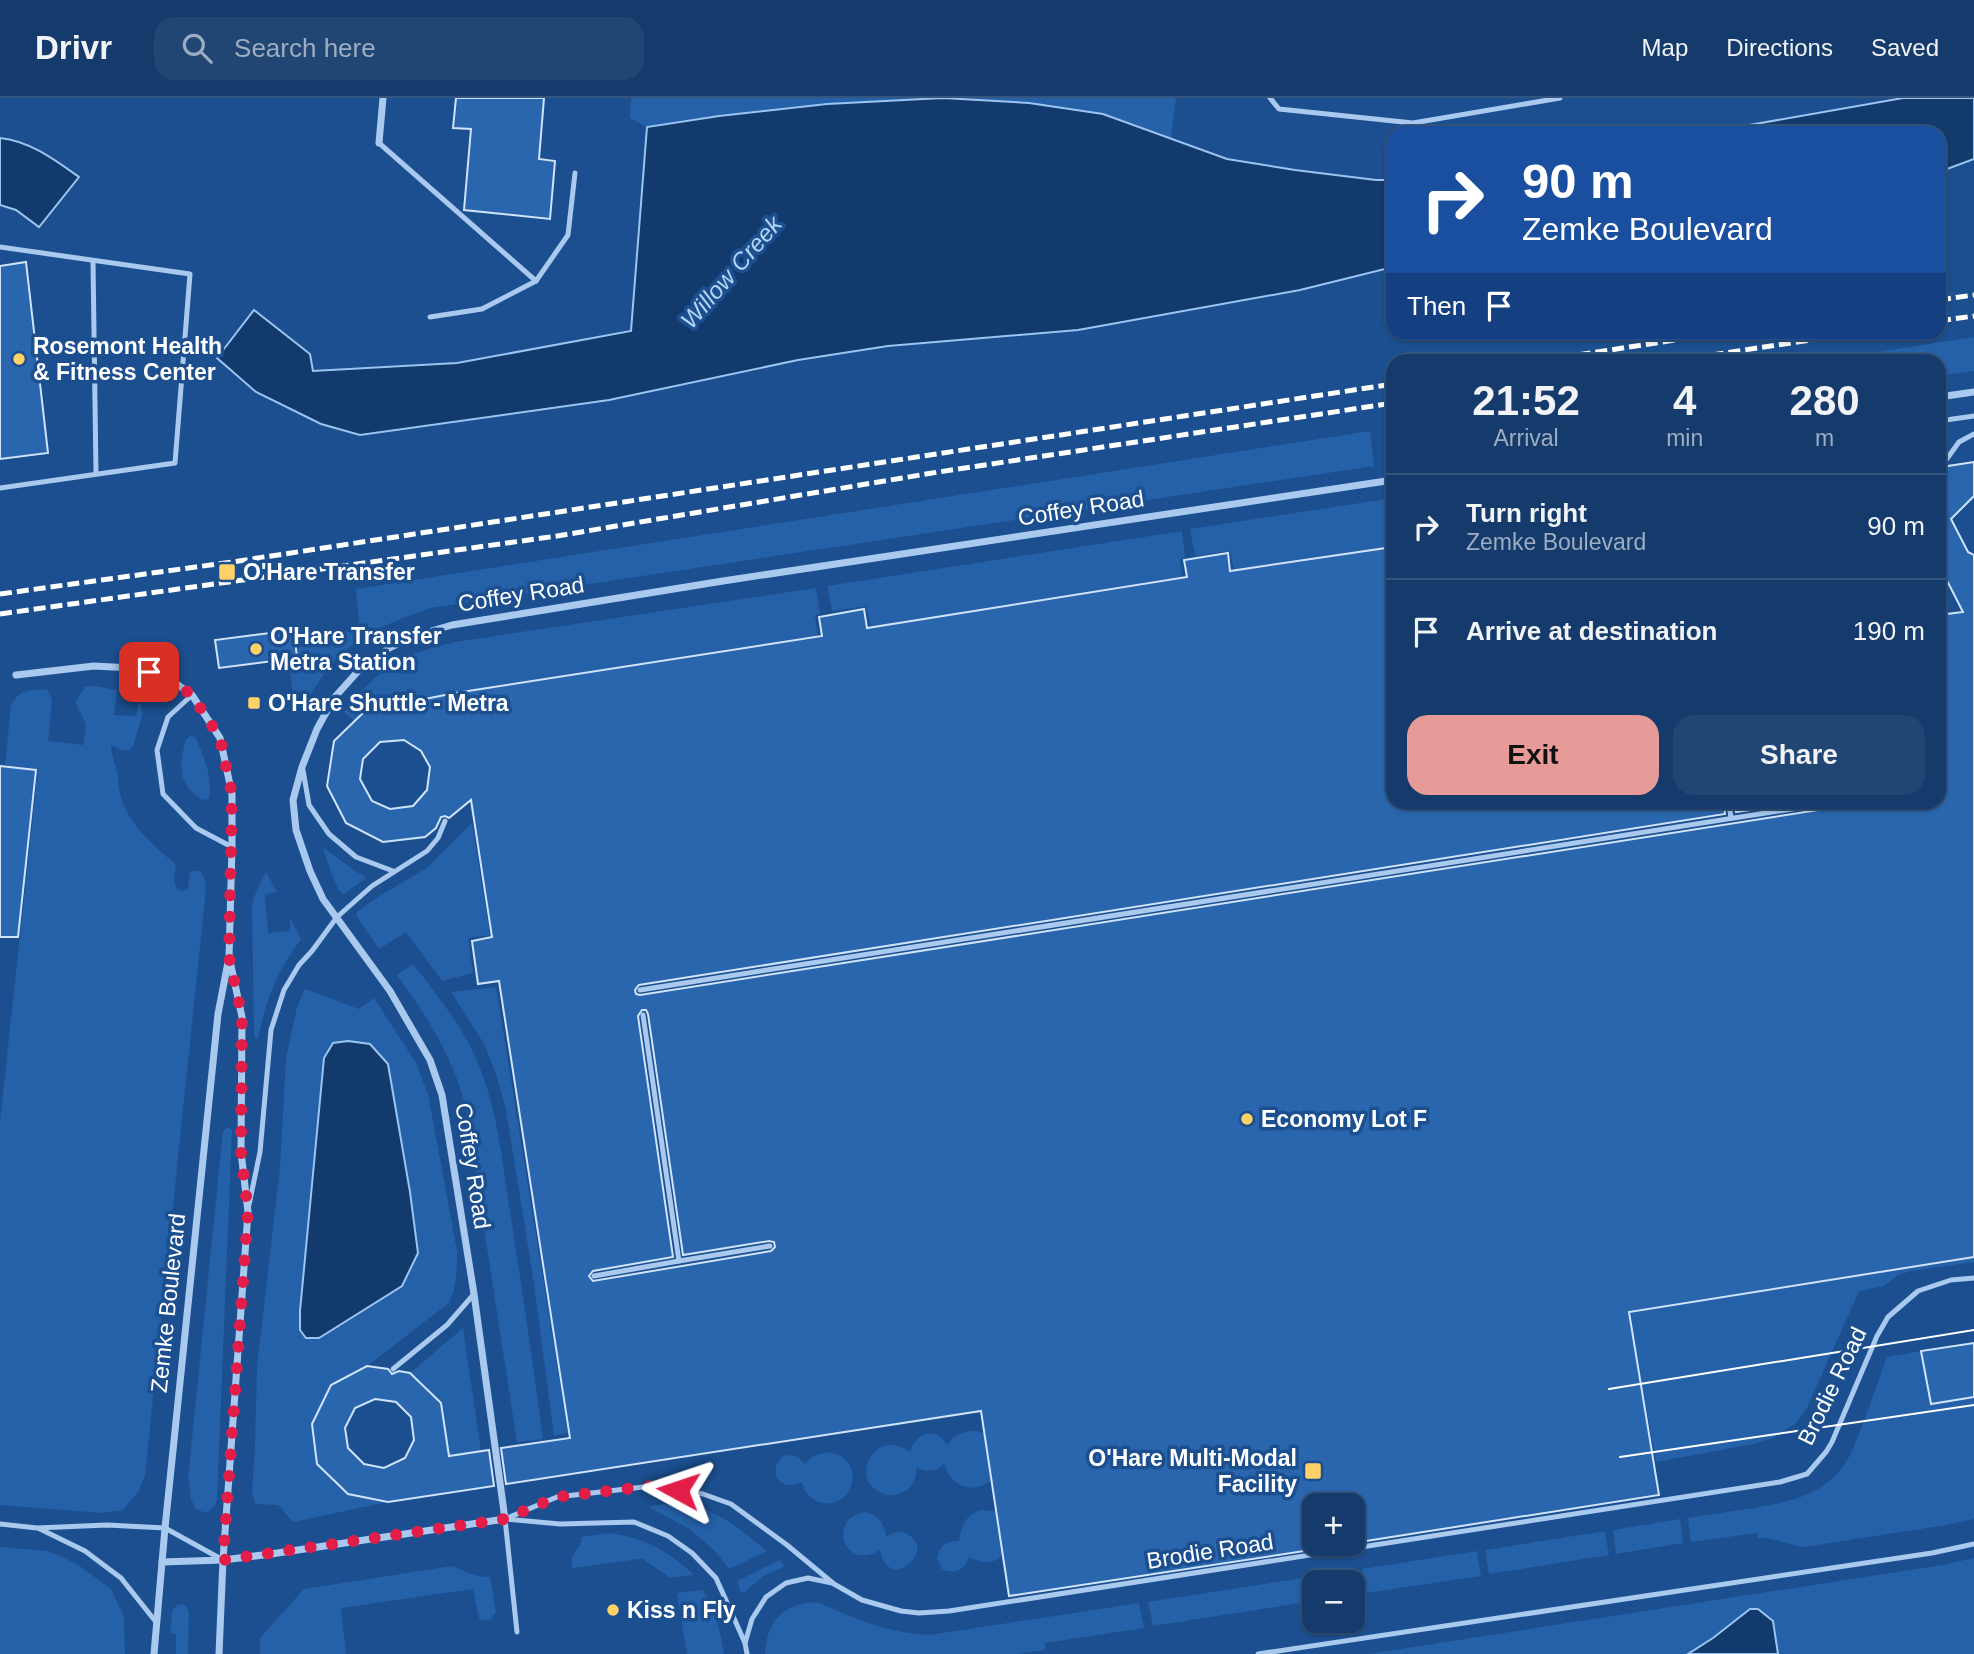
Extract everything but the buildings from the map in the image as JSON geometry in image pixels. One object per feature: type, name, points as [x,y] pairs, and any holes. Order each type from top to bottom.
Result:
[{"type":"street","points":[[379,143],[383,98]]},
{"type":"street","points":[[1946,396],[1974,392]]},
{"type":"street","name":"Coffey Road","points":[[505,1519],[474,1294],[442,1094],[430,1060],[390,991],[323,899],[296,830],[293,800],[302,767],[317,729],[334,698],[360,669],[391,647],[414,636],[452,625],[723,581],[1386,481]]},
{"type":"street","name":"Zemke Boulevard","points":[[16,675],[94,666],[132,667],[166,677],[192,695],[220,738],[232,794],[229,957],[218,1014],[154,1654]]},
{"type":"street","name":"Zemke Boulevard","points":[[219,1654],[223,1560],[248,1212],[241,1152],[242,1017],[229,957]]},
{"type":"street","name":"Brodie Road","points":[[162,1562],[223,1560],[505,1519]]},
{"type":"lane","points":[[1270,98],[1279,109],[1413,123],[1555,98]]},
{"type":"lane","points":[[379,143],[536,281]]},
{"type":"lane","points":[[430,317],[482,309],[536,281],[568,235],[575,173]]},
{"type":"lane","points":[[0,247],[190,274],[175,463],[0,488]]},
{"type":"lane","points":[[93,261],[96,473]]},
{"type":"lane","points":[[1946,420],[1974,416]]},
{"type":"lane","points":[[1946,460],[1959,442],[1974,434]]},
{"type":"lane","points":[[192,695],[168,717],[157,750],[163,794],[196,828],[232,847]]},
{"type":"lane","points":[[302,767],[309,805],[329,835],[356,857],[393,871]]},
{"type":"lane","points":[[1730,809],[1731,818]]},
{"type":"lane","points":[[640,990],[1790,809]]},
{"type":"lane","points":[[248,1212],[260,1152],[271,1030],[284,990],[299,965],[337,917],[393,871],[427,850],[438,838],[445,821]]},
{"type":"lane","points":[[643,1015],[679,1261]]},
{"type":"lane","points":[[594,1276],[769,1246]]},
{"type":"lane","name":"Brodie Road","points":[[505,1519],[557,1497],[652,1486],[703,1494],[731,1504],[834,1584],[862,1600],[919,1613],[949,1611],[1780,1482],[1807,1474],[1826,1452],[1888,1317],[1918,1291],[1951,1280],[1974,1278]]},
{"type":"lane","points":[[393,1369],[447,1325],[474,1294]]},
{"type":"lane","points":[[505,1519],[517,1632]]},
{"type":"lane","name":"Brodie Road","points":[[505,1519],[560,1524],[634,1522],[668,1535],[692,1553],[716,1578],[745,1643],[747,1654]]},
{"type":"lane","points":[[0,1524],[37,1528],[107,1525],[165,1528],[223,1560]]},
{"type":"lane","points":[[37,1528],[85,1551],[121,1577],[157,1622]]},
{"type":"lane","points":[[1258,1654],[1932,1553],[1974,1544]]},
{"type":"lane","points":[[745,1643],[752,1619],[766,1597],[786,1583],[808,1578],[834,1584]]},
{"type":"shaded area","points":[[631,98],[943,98],[827,104],[647,127],[630,118]]},
{"type":"shaded area","points":[[960,98],[1176,98],[1171,138],[1103,114],[1029,103]]},
{"type":"shaded area","points":[[1974,337],[1974,371],[1946,375],[1946,354],[1864,354]]},
{"type":"shaded area","points":[[1370,431],[1374,466],[430,608],[390,624],[353,644],[324,673],[304,704],[293,699],[289,659],[297,658],[295,640],[352,630],[359,623],[356,589]]},
{"type":"shaded area","points":[[1386,499],[1386,548],[1234,570],[1230,551],[1195,556],[1190,529]]},
{"type":"shaded area","points":[[1182,531],[1185,558],[1180,559],[1182,578],[871,627],[866,606],[832,611],[827,586]]},
{"type":"shaded area","points":[[816,588],[820,614],[815,615],[818,637],[355,721],[344,713],[368,684],[392,665],[436,647]]},
{"type":"shaded area","points":[[85,687],[117,690],[114,715],[136,716],[139,700],[143,713],[130,750],[121,750],[111,745],[120,793],[128,815],[142,833],[176,865],[174,881],[177,889],[188,889],[190,872],[198,871],[203,874],[206,889],[145,1475],[138,1492],[123,1510],[102,1513],[0,1505],[0,1121],[38,769],[5,765],[11,706],[21,693],[47,689],[52,700],[48,741],[83,745],[86,724],[75,702]]},
{"type":"shaded area","points":[[195,737],[207,767],[209,799],[201,799],[194,794],[182,775],[186,739]]},
{"type":"shaded area","points":[[472,823],[490,935],[468,938],[473,973],[442,981],[406,932],[379,949],[356,915],[378,897],[428,867]]},
{"type":"shaded area","points":[[323,847],[365,876],[365,879],[344,894],[340,892]]},
{"type":"shaded area","points":[[266,872],[277,892],[265,894],[268,933],[290,931],[290,917],[301,939],[274,986],[258,1039],[254,1036],[252,907]]},
{"type":"shaded area","points":[[413,964],[460,1028],[488,1090],[501,1151],[543,1439],[517,1442],[465,1105],[446,1053],[397,975]]},
{"type":"shaded area","points":[[496,987],[568,1433],[554,1436],[534,1284],[506,1110],[484,1044],[451,992]]},
{"type":"shaded area","points":[[305,989],[359,1009],[374,998],[416,1063],[428,1094],[457,1251],[457,1265],[449,1303],[367,1366],[331,1385],[312,1424],[318,1464],[348,1494],[388,1502],[293,1522],[278,1505],[255,1504],[252,1492],[257,1366],[280,1168],[286,1058],[297,1007]]},
{"type":"shaded area","points":[[227,1127],[232,1130],[217,1500],[214,1507],[206,1513],[196,1509],[191,1499],[188,1478],[223,1131]]},
{"type":"shaded area","points":[[1974,1257],[1974,1262],[1911,1271],[1898,1275],[1884,1286],[1859,1291],[1806,1410],[1795,1424],[1773,1438],[1754,1444],[1656,1462],[1629,1311]]},
{"type":"shaded area","points":[[463,1328],[481,1451],[449,1456],[441,1403],[410,1373]]},
{"type":"shaded area","points":[[1921,1351],[1931,1404],[1974,1397],[1974,1519],[1804,1547],[1758,1538],[1757,1533],[1691,1542],[1688,1518],[1793,1500],[1820,1488],[1832,1479],[1851,1453],[1887,1357]]},
{"type":"shaded area","points":[[968,1431],[986,1434],[995,1478],[987,1483],[972,1488],[958,1484],[944,1464],[931,1471],[917,1467],[911,1486],[898,1494],[885,1494],[871,1485],[867,1466],[878,1449],[887,1445],[898,1446],[910,1452],[917,1439],[927,1433],[937,1435],[947,1445],[954,1437]]},
{"type":"shaded area","points":[[826,1452],[840,1456],[848,1463],[852,1472],[852,1483],[841,1499],[831,1503],[819,1502],[808,1494],[802,1482],[788,1485],[776,1476],[776,1466],[782,1457],[795,1456],[805,1464],[811,1457]]},
{"type":"shaded area","points":[[671,1503],[701,1508],[723,1518],[767,1551],[729,1569],[715,1551],[688,1528],[650,1508]]},
{"type":"shaded area","points":[[981,1510],[994,1511],[1001,1515],[1006,1552],[989,1562],[969,1557],[959,1570],[942,1569],[937,1558],[940,1550],[947,1543],[959,1541],[965,1521]]},
{"type":"shaded area","points":[[865,1512],[880,1520],[886,1537],[901,1532],[915,1541],[917,1550],[908,1565],[900,1569],[892,1568],[884,1563],[880,1550],[868,1555],[857,1554],[850,1549],[843,1533],[846,1524],[853,1517]]},
{"type":"shaded area","points":[[1680,1519],[1683,1543],[1616,1554],[1613,1530]]},
{"type":"shaded area","points":[[1605,1531],[1609,1555],[1489,1574],[1485,1550]]},
{"type":"shaded area","points":[[608,1533],[655,1546],[694,1575],[670,1578],[643,1559],[572,1568],[572,1558],[581,1537]]},
{"type":"shaded area","points":[[0,1547],[48,1551],[77,1564],[111,1589],[124,1617],[125,1654],[0,1654]]},
{"type":"shaded area","points":[[1477,1551],[1481,1576],[1366,1593],[1365,1570],[1362,1569]]},
{"type":"shaded area","points":[[1974,1558],[1974,1654],[1368,1654],[1942,1565]]},
{"type":"shaded area","points":[[779,1560],[783,1567],[763,1576],[741,1593],[737,1581]]},
{"type":"shaded area","points":[[452,1566],[475,1575],[490,1577],[496,1612],[490,1620],[479,1618],[473,1589],[341,1608],[346,1654],[260,1654],[260,1638],[304,1589]]},
{"type":"shaded area","points":[[1302,1578],[1302,1603],[1153,1626],[1148,1602]]},
{"type":"shaded area","points":[[703,1590],[714,1613],[724,1654],[687,1654],[677,1593]]},
{"type":"shaded area","points":[[812,1602],[886,1628],[929,1635],[1139,1603],[1144,1628],[1045,1643],[1045,1650],[1017,1654],[765,1654],[769,1633],[777,1618],[791,1607]]},
{"type":"shaded area","points":[[183,1604],[189,1613],[188,1654],[176,1654],[176,1634],[170,1633],[172,1611],[177,1605]]},
{"type":"water","name":"Willow Creek","points":[[943,98],[1029,103],[1103,114],[1227,159],[1386,180],[1386,269],[1300,290],[1078,330],[888,346],[798,360],[609,400],[360,435],[321,424],[256,392],[217,358],[254,310],[310,354],[313,371],[457,363],[631,331],[647,127],[827,104]]},
{"type":"water","points":[[1903,98],[1974,98],[1974,159],[1946,169],[1946,126],[1744,126]]},
{"type":"water","points":[[0,138],[32,147],[79,177],[39,227],[16,210],[0,205]]},
{"type":"water","points":[[348,1041],[370,1044],[388,1064],[418,1253],[402,1286],[319,1338],[306,1338],[300,1330],[300,1311],[324,1058],[333,1043]]},
{"type":"water","points":[[1750,1609],[1758,1609],[1773,1621],[1778,1654],[1688,1654],[1713,1638]]},
{"type":"tram line","points":[[1609,1389],[1974,1330]]},
{"type":"tram line","points":[[1620,1457],[1974,1405]]},
{"type":"railway","points":[[1946,299],[1974,295]]},
{"type":"railway","points":[[1946,320],[1974,316]]},
{"type":"railway","points":[[1584,354],[1675,340]]},
{"type":"railway","points":[[1718,354],[1811,340]]},
{"type":"railway","points":[[0,594],[232,562],[1386,385]]},
{"type":"railway","points":[[0,614],[557,536],[932,473],[1386,404]]},
{"type":"place","name":"Rosemont Health & Fitness Center","points":[[19,359]]},
{"type":"place","name":"O'Hare Transfer","points":[[227,572]]},
{"type":"place","name":"O'Hare Transfer Metra Station","points":[[256,649]]},
{"type":"place","name":"O'Hare Shuttle - Metra","points":[[254,703]]},
{"type":"place","name":"Economy Lot F","points":[[1247,1119]]},
{"type":"place","name":"O'Hare Multi-Modal Facility","points":[[1313,1471]]},
{"type":"place","name":"Kiss n Fly","points":[[613,1610]]},
{"type":"route","points":[[149,672],[166,677],[192,695],[220,738],[232,794],[229,957],[242,1017],[241,1152],[248,1212],[223,1560],[505,1519],[557,1497],[652,1486],[678,1490]]}]
